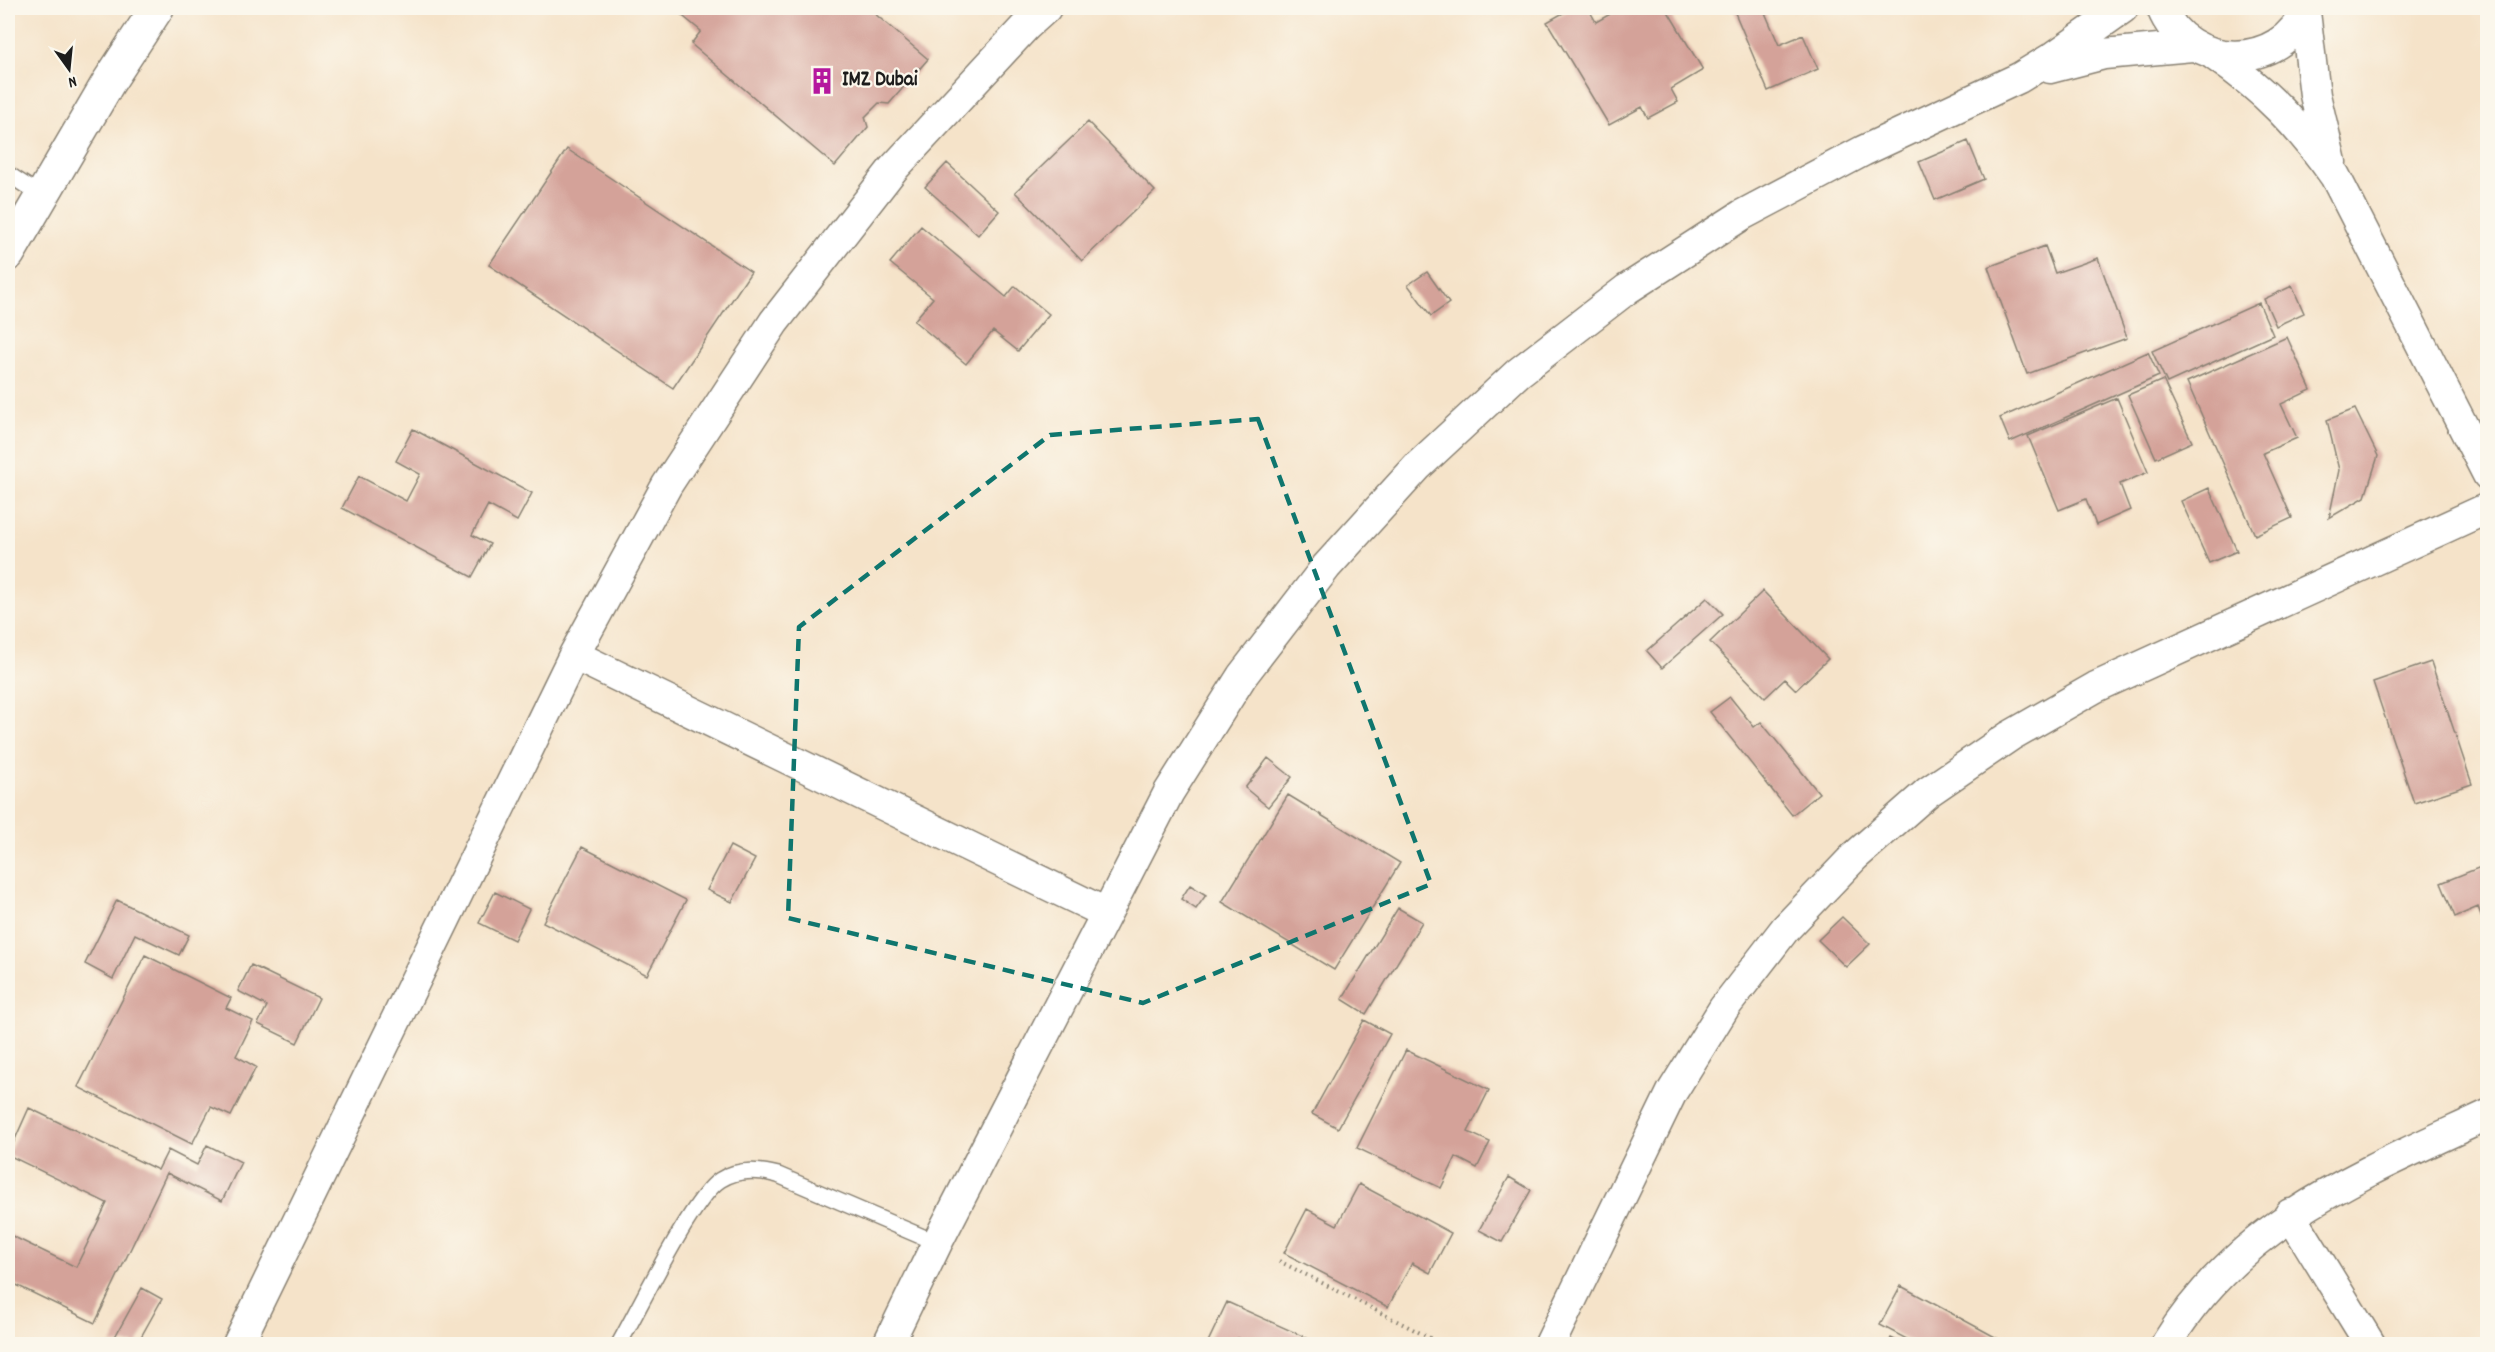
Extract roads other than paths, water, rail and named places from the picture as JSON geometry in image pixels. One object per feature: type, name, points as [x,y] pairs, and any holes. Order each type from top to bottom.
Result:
[{"type":"street","points":[[8,254],[108,83],[157,8]]},
{"type":"street","points":[[238,1344],[574,655],[667,485],[774,322],[893,169],[1026,26],[1046,8]]},
{"type":"street","points":[[888,1344],[937,1243],[1169,792],[1242,676],[1326,567],[1418,466],[1518,373],[1627,289],[1742,215],[1863,151],[2019,78],[2055,56],[2122,8]]},
{"type":"street","points":[[2163,8],[2177,32],[2250,79],[2282,108],[2335,176],[2487,475]]},
{"type":"street","points":[[2019,78],[2061,64],[2104,54],[2203,50],[2250,55],[2267,49],[2289,33],[2306,10]]},
{"type":"street","points":[[2306,10],[2315,95],[2335,176]]},
{"type":"street","points":[[1550,1344],[1672,1092],[1724,1008],[1785,929],[1854,857],[1928,792],[2010,736],[2096,687],[2487,508]]},
{"type":"street","points":[[574,655],[1106,913]]},
{"type":"street","points":[[2166,1344],[2180,1321],[2230,1263],[2290,1214],[2346,1181],[2487,1115]]},
{"type":"street","points":[[2290,1214],[2370,1344]]},
{"type":"lane","points":[[8,174],[42,196]]},
{"type":"lane","points":[[619,1344],[700,1199],[722,1179],[736,1173],[750,1170],[778,1175],[937,1243]]},
{"type":"place","name":"IMZ Dubai","points":[[822,81]]}]
